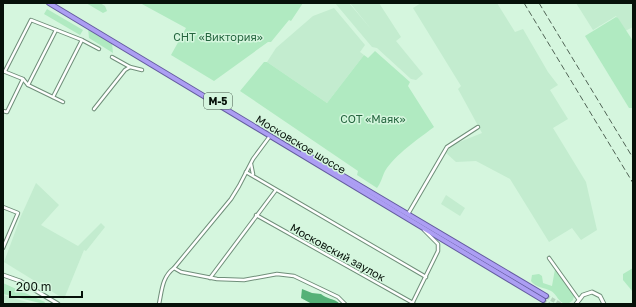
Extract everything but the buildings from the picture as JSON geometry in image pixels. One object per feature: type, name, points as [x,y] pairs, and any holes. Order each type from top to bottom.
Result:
[{"type":"highway","name":"Московское шоссе","points":[[50,3],[543,300]]},
{"type":"highway","name":"Московское шоссе","points":[[54,3],[546,296]]},
{"type":"street","points":[[63,102],[28,85],[23,79],[4,71],[31,20],[82,40],[99,49]]},
{"type":"street","points":[[28,85],[56,30]]},
{"type":"street","points":[[52,97],[82,40]]},
{"type":"street","points":[[112,57],[130,68],[142,70]]},
{"type":"street","points":[[94,109],[125,70],[130,68]]},
{"type":"street","points":[[3,111],[7,112],[23,79]]},
{"type":"street","points":[[408,214],[447,147],[478,127]]},
{"type":"street","points":[[159,304],[163,281],[167,273],[174,268],[231,199],[250,163],[270,136]]},
{"type":"street","points":[[250,163],[253,175]]},
{"type":"street","points":[[246,172],[426,277]]},
{"type":"street","points":[[210,278],[276,190]]},
{"type":"street","points":[[3,207],[18,213],[3,248]]},
{"type":"street","name":"Московский заулок","points":[[256,215],[412,304]]},
{"type":"street","points":[[412,304],[437,254],[438,247],[432,238],[418,224]]},
{"type":"street","points":[[549,258],[579,300]]},
{"type":"street","points":[[174,268],[181,272],[210,278],[244,280],[277,274],[294,276],[338,297],[345,304]]},
{"type":"street","points":[[3,276],[20,281],[58,304]]},
{"type":"street","points":[[576,304],[586,293],[595,293],[600,296],[604,304]]},
{"type":"shaded area","points":[[335,3],[349,3],[371,29],[350,3],[379,3],[401,37],[396,41],[423,74],[416,80],[411,79],[377,48],[372,47]]},
{"type":"shaded area","points":[[421,3],[497,3],[515,32],[523,29],[548,72],[558,85],[550,90],[568,119],[553,128],[586,182],[597,230],[581,240],[572,228],[549,242],[510,179],[476,161],[456,162],[446,153],[452,145],[482,133],[458,89],[461,86],[413,8]]},
{"type":"shaded area","points":[[576,3],[633,3],[633,27],[625,31],[616,16],[593,30]]},
{"type":"shaded area","points":[[334,8],[365,45],[360,52],[364,55],[327,103],[267,62],[276,48],[313,16]]},
{"type":"shaded area","points":[[36,183],[59,205],[41,225],[78,246],[101,223],[105,227],[86,251],[84,250],[64,299],[4,262],[21,216]]},
{"type":"shaded area","points":[[446,195],[465,208],[460,216],[441,204]]},
{"type":"shaded area","points":[[302,289],[312,293],[321,294],[340,304],[312,304],[301,298]]},
{"type":"shaded area","points":[[3,295],[34,304],[3,304]]},
{"type":"green space","points":[[86,3],[100,3],[105,6],[107,11],[103,13]]},
{"type":"green space","name":"СНТ «Виктория»","points":[[140,3],[303,3],[291,21],[289,20],[271,42],[268,42],[214,81],[171,55],[186,28]]},
{"type":"green space","points":[[47,9],[83,30],[80,35],[44,14]]},
{"type":"green space","points":[[616,17],[633,41],[633,108],[629,108],[585,36]]},
{"type":"green space","points":[[88,28],[112,43],[113,53],[89,38]]},
{"type":"green space","name":"СОТ «Маяк»","points":[[375,51],[410,82],[408,86],[434,127],[407,148],[389,165],[377,188],[357,175],[358,171],[240,91],[264,62],[267,62],[327,103],[364,55],[368,58]]},
{"type":"green space","points":[[633,268],[633,292],[623,280],[623,274]]},
{"type":"green space","points":[[555,269],[574,296],[573,300],[568,304],[562,303],[551,291],[538,286],[531,281],[532,275],[539,274],[542,276],[543,283],[552,286]]},
{"type":"green space","points":[[3,283],[45,302],[44,304],[3,294]]},
{"type":"tunnel","points":[[546,296],[560,304]]},
{"type":"tunnel","points":[[543,300],[549,304]]},
{"type":"railway","points":[[524,3],[633,183]]},
{"type":"railway","points":[[539,3],[633,158]]}]
